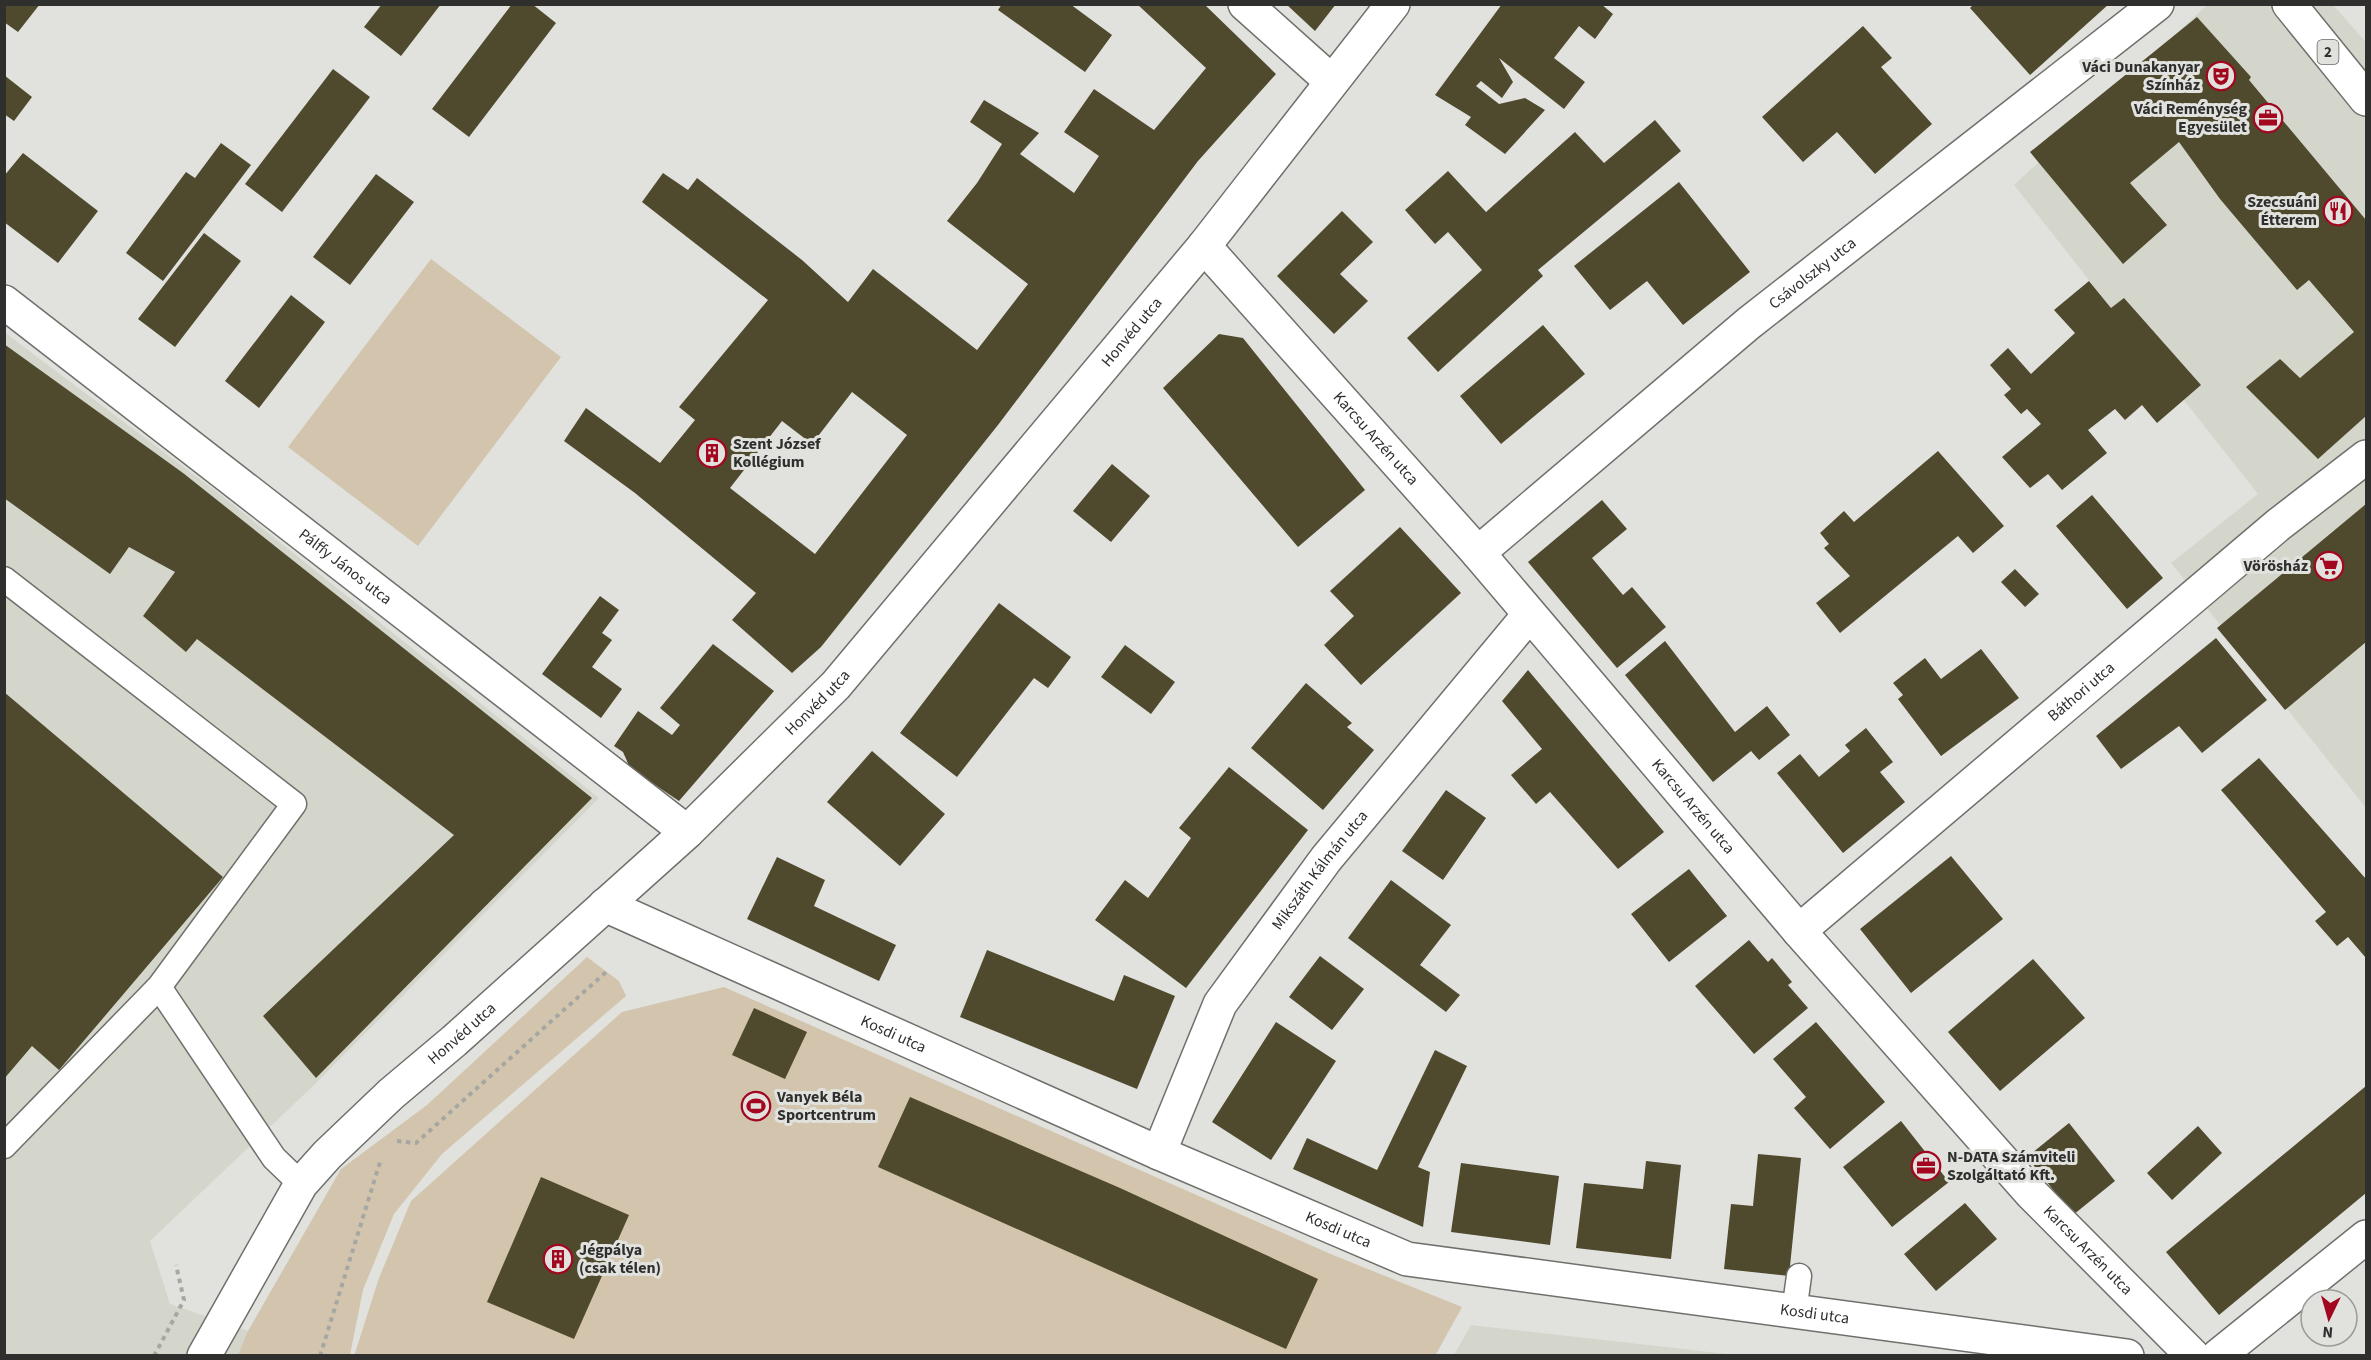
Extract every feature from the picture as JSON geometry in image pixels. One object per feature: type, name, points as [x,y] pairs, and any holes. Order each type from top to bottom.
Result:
[{"type":"street","points":[[1245,4],[1331,81]]},
{"type":"street","name":"Honvéd utca","points":[[204,1356],[301,1184],[327,1155],[391,1094],[687,832],[836,685],[1204,246],[1393,4]]},
{"type":"street","name":"Csávolszky utca","points":[[1478,553],[1749,323],[2157,4]]},
{"type":"street","name":"2","points":[[2289,4],[2367,99]]},
{"type":"street","name":"Karcsu Arzén utca","points":[[1204,246],[1478,553],[1528,615],[1799,930],[2031,1193],[2193,1356]]},
{"type":"street","name":"Pálffy János utca","points":[[4,302],[687,832]]},
{"type":"street","name":"Báthori utca","points":[[1799,930],[2278,525],[2367,457]]},
{"type":"street","name":"Mikszáth Kálmán utca","points":[[1159,1153],[1220,1004],[1326,859],[1528,615]]},
{"type":"street","name":"Kosdi utca","points":[[605,905],[1159,1153],[1407,1259],[2127,1356]]},
{"type":"street","points":[[2218,1356],[2367,1237]]},
{"type":"lane","points":[[4,579],[294,804],[159,987],[4,1146]]},
{"type":"lane","points":[[159,987],[274,1158],[301,1184]]},
{"type":"lane","points":[[1794,1312],[1800,1276]]},
{"type":"path","points":[[391,1094],[387,1140],[416,1143],[606,972]]},
{"type":"path","points":[[320,1356],[384,1151]]},
{"type":"path","points":[[154,1356],[184,1300],[176,1265]]},
{"type":"shaded area","points":[[2207,5],[2333,5],[2366,42],[2366,808],[2171,563],[2258,494],[2014,185]]},
{"type":"shaded area","points":[[431,259],[561,357],[418,546],[288,447]]},
{"type":"shaded area","points":[[4,332],[221,495],[599,798],[313,1086],[150,1241],[170,1304],[248,1331],[341,1355],[5,1355]]},
{"type":"shaded area","points":[[587,957],[619,981],[626,996],[442,1154],[394,1214],[363,1290],[350,1355],[238,1355],[248,1331],[341,1169],[427,1105]]},
{"type":"shaded area","name":"Vanyek Béla Sportcentrum","points":[[724,987],[1333,1255],[1462,1307],[1435,1356],[354,1356],[379,1278],[411,1201],[622,1012]]},
{"type":"shaded area","points":[[1471,1325],[1736,1355],[1454,1355]]},
{"type":"building","points":[[4,4],[40,4],[18,32],[4,22]]},
{"type":"building","points":[[382,4],[441,4],[401,56],[364,27]]},
{"type":"building","points":[[512,4],[532,4],[556,23],[469,137],[432,109]]},
{"type":"building","points":[[1002,4],[1070,4],[1112,35],[1085,72],[998,10]]},
{"type":"building","points":[[1137,4],[1204,4],[1276,74],[1198,161],[998,425],[821,647],[792,673],[732,620],[756,593],[635,493],[564,441],[586,408],[660,463],[695,420],[679,407],[768,300],[642,202],[663,173],[688,190],[697,178],[802,260],[848,302],[873,269],[977,350],[1028,284],[947,221],[977,183],[1002,144],[970,122],[984,100],[1039,133],[1020,154],[1074,193],[1099,156],[1064,132],[1094,89],[1154,130],[1206,68]],"holes":[[[852,392],[907,435],[815,554],[730,488],[782,421],[812,444]]]},
{"type":"building","points":[[1286,4],[1336,4],[1315,31]]},
{"type":"building","points":[[1502,4],[1601,4],[1613,14],[1595,39],[1579,26],[1554,58],[1585,82],[1564,109],[1499,58],[1513,82],[1502,98],[1481,81],[1476,86],[1499,104],[1525,98],[1545,110],[1505,154],[1465,125],[1471,117],[1435,95]]},
{"type":"building","points":[[1974,4],[2109,4],[2030,75],[1970,8]]},
{"type":"building","points":[[2197,17],[2251,77],[2249,80],[2366,220],[2366,416],[2318,459],[2246,387],[2280,359],[2300,378],[2354,332],[2309,280],[2297,290],[2220,199],[2179,142],[2130,183],[2167,225],[2123,264],[2030,152]]},
{"type":"building","points":[[1863,26],[1892,58],[1881,67],[1932,124],[1875,174],[1837,132],[1803,162],[1762,117]]},
{"type":"building","points":[[333,69],[370,97],[282,212],[245,184]]},
{"type":"building","points":[[4,75],[32,97],[14,121],[4,114]]},
{"type":"building","points":[[1655,120],[1681,151],[1538,270],[1543,276],[1438,372],[1407,338],[1482,270],[1448,232],[1435,244],[1405,210],[1448,171],[1486,212],[1575,132],[1604,163]]},
{"type":"building","points":[[221,143],[251,165],[163,281],[126,253],[186,172],[195,178]]},
{"type":"building","points":[[23,153],[98,211],[58,263],[4,222],[4,176]]},
{"type":"building","points":[[376,174],[414,202],[350,285],[313,257]]},
{"type":"building","points":[[1679,182],[1750,272],[1683,325],[1647,281],[1610,310],[1574,266]]},
{"type":"building","points":[[1342,211],[1373,242],[1340,274],[1368,301],[1334,334],[1277,276]]},
{"type":"building","points":[[204,233],[241,261],[175,347],[138,319]]},
{"type":"building","points":[[2089,281],[2111,308],[2124,298],[2201,385],[2157,423],[2142,405],[2125,420],[2115,409],[2088,430],[2107,453],[2062,490],[2048,474],[2030,488],[2002,457],[2041,424],[2027,409],[2021,414],[2004,395],[2011,389],[1990,365],[2008,348],[2031,374],[2075,333],[2054,310]]},
{"type":"building","points":[[291,295],[325,322],[259,408],[225,381]]},
{"type":"building","points":[[1543,325],[1585,374],[1501,444],[1460,396]]},
{"type":"building","points":[[1219,334],[1243,338],[1365,490],[1298,547],[1163,388]]},
{"type":"building","points":[[4,344],[183,473],[592,798],[316,1078],[263,1016],[454,835],[197,639],[186,652],[143,616],[175,572],[129,547],[110,574],[4,498]]},
{"type":"building","points":[[1938,451],[2004,526],[1973,553],[1958,536],[1840,633],[1816,603],[1850,576],[1824,548],[1829,544],[1820,533],[1844,511],[1854,522]]},
{"type":"building","points":[[1112,464],[1150,496],[1111,542],[1073,511]]},
{"type":"building","points":[[2092,495],[2163,578],[2127,609],[2056,526]]},
{"type":"building","points":[[1602,500],[1627,529],[1592,558],[1623,595],[1632,587],[1666,627],[1617,668],[1528,562]]},
{"type":"building","name":"Vörösház","points":[[2366,504],[2366,642],[2285,710],[2217,628]]},
{"type":"building","points":[[1400,527],[1461,593],[1361,685],[1324,645],[1354,616],[1330,591]]},
{"type":"building","points":[[2015,569],[2039,594],[2025,607],[2001,582]]},
{"type":"building","points":[[600,596],[619,610],[602,633],[612,640],[592,667],[622,689],[601,718],[542,674]]},
{"type":"building","points":[[999,603],[1071,657],[1048,688],[1034,678],[957,777],[900,733]]},
{"type":"building","points":[[2216,638],[2267,700],[2202,753],[2179,726],[2121,769],[2096,736]]},
{"type":"building","points":[[1665,641],[1735,732],[1767,706],[1790,735],[1759,760],[1751,751],[1713,782],[1625,675]]},
{"type":"building","points":[[713,644],[774,691],[679,801],[630,768],[623,752],[614,746],[638,711],[672,735],[680,725],[660,708]]},
{"type":"building","points":[[1125,645],[1175,682],[1151,714],[1101,677]]},
{"type":"building","points":[[1981,649],[2019,698],[1941,756],[1898,699],[1903,695],[1893,683],[1925,658],[1941,679]]},
{"type":"building","points":[[1528,670],[1664,832],[1618,869],[1550,792],[1536,804],[1511,775],[1542,749],[1502,701]]},
{"type":"building","points":[[1306,683],[1352,723],[1347,727],[1374,750],[1323,810],[1251,748]]},
{"type":"building","points":[[4,692],[223,877],[59,1070],[32,1046],[4,1079]]},
{"type":"building","points":[[1866,728],[1893,762],[1880,772],[1905,802],[1843,853],[1777,773],[1800,754],[1819,777],[1850,751],[1845,745]]},
{"type":"building","points":[[872,751],[945,814],[900,866],[827,802]]},
{"type":"building","points":[[2259,758],[2366,879],[2366,958],[2348,937],[2337,946],[2315,921],[2326,912],[2221,790]]},
{"type":"building","points":[[1229,767],[1308,830],[1186,988],[1095,920],[1125,880],[1148,898],[1191,838],[1179,828]]},
{"type":"building","points":[[1446,790],[1486,818],[1443,880],[1402,851]]},
{"type":"building","points":[[1951,856],[2003,919],[1911,993],[1860,929]]},
{"type":"building","points":[[777,857],[825,880],[814,906],[896,945],[879,981],[747,919]]},
{"type":"building","points":[[1689,869],[1727,916],[1669,962],[1631,914]]},
{"type":"building","points":[[1391,880],[1451,925],[1420,965],[1460,995],[1446,1012],[1348,938]]},
{"type":"building","points":[[1749,940],[1768,962],[1772,958],[1792,982],[1788,985],[1808,1008],[1754,1054],[1695,986]]},
{"type":"building","points":[[987,950],[1114,1001],[1124,975],[1175,996],[1137,1089],[960,1017]]},
{"type":"building","points":[[1320,956],[1364,989],[1332,1030],[1289,997]]},
{"type":"building","points":[[2033,959],[2085,1018],[2000,1091],[1948,1032]]},
{"type":"building","points":[[754,1008],[807,1032],[785,1079],[732,1055]]},
{"type":"building","points":[[1276,1022],[1336,1061],[1271,1160],[1212,1122]]},
{"type":"building","points":[[1816,1022],[1885,1102],[1830,1149],[1794,1108],[1806,1097],[1773,1059]]},
{"type":"building","points":[[1435,1050],[1467,1066],[1418,1167],[1430,1172],[1423,1227],[1293,1169],[1307,1138],[1377,1170]]},
{"type":"building","points":[[2366,1086],[2366,1193],[2219,1315],[2166,1252]]},
{"type":"building","points":[[910,1097],[1120,1188],[1318,1279],[1286,1349],[878,1167]]},
{"type":"building","points":[[1901,1121],[1949,1182],[1892,1227],[1843,1167]]},
{"type":"building","points":[[2069,1123],[2115,1181],[2073,1215],[2027,1157]]},
{"type":"building","points":[[2198,1126],[2222,1153],[2172,1200],[2147,1173]]},
{"type":"building","points":[[1758,1154],[1801,1158],[1789,1276],[1724,1269],[1731,1204],[1753,1206]]},
{"type":"building","points":[[1646,1161],[1681,1165],[1671,1259],[1576,1248],[1584,1183],[1643,1189]]},
{"type":"building","points":[[1461,1163],[1559,1176],[1550,1245],[1451,1232]]},
{"type":"building","name":"Jégpálya (csak télen)","points":[[541,1177],[629,1215],[574,1339],[487,1302]]},
{"type":"building","points":[[1965,1203],[1997,1239],[1936,1291],[1904,1254]]},
{"type":"place","name":"Váci Dunakanyar Színház","points":[[2221,76]]},
{"type":"place","name":"Váci Reménység Egyesület","points":[[2268,118]]},
{"type":"place","name":"Szecsuáni Étterem","points":[[2338,211]]},
{"type":"place","name":"Szent József Kollégium","points":[[712,453]]},
{"type":"place","name":"Vörösház","points":[[2329,566]]},
{"type":"place","name":"Vanyek Béla Sportcentrum","points":[[756,1106]]},
{"type":"place","name":"N-DATA Számviteli Szolgáltató Kft.","points":[[1926,1166]]},
{"type":"place","name":"Jégpálya (csak télen)","points":[[558,1259]]}]
